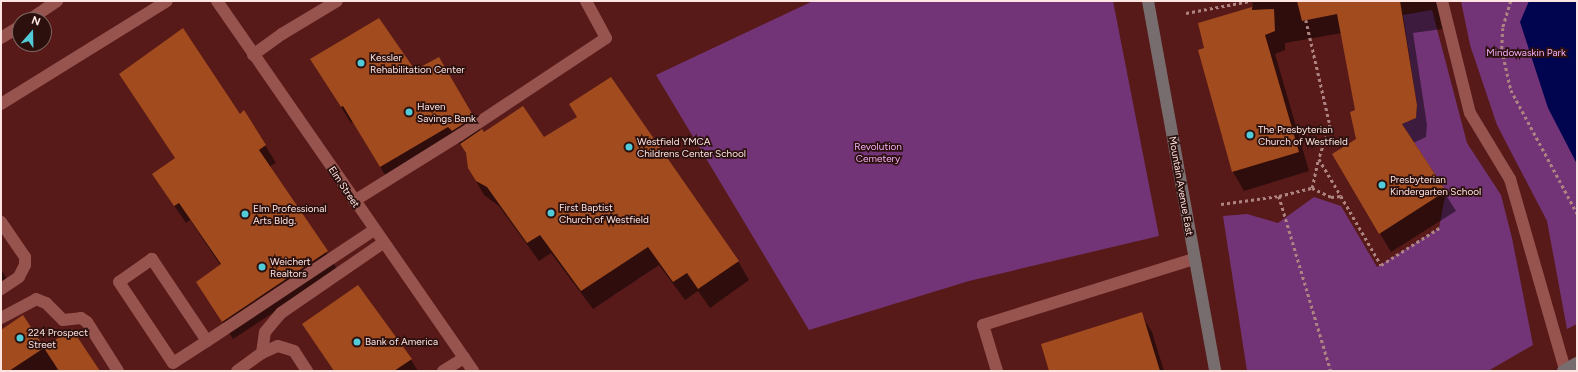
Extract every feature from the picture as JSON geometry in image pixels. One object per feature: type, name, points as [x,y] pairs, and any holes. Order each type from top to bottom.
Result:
[{"type":"street","points":[[41,12],[57,1]]},
{"type":"street","points":[[1,104],[167,1]]},
{"type":"street","name":"Elm Street","points":[[217,1],[473,371]]},
{"type":"street","points":[[254,55],[282,34],[337,1]]},
{"type":"street","points":[[354,201],[460,135],[606,38],[586,1]]},
{"type":"street","name":"Mountain Avenue East","points":[[1148,1],[1215,371]]},
{"type":"street","points":[[1442,1],[1470,113],[1510,179],[1564,370],[1577,363]]},
{"type":"street","points":[[1,38],[12,31]]},
{"type":"street","points":[[1,222],[25,257],[25,265],[19,277],[1,289]]},
{"type":"street","points":[[207,341],[152,259],[119,282],[172,363],[207,341],[374,230]]},
{"type":"street","points":[[262,353],[265,332],[281,313],[383,243]]},
{"type":"street","points":[[997,371],[982,325],[1194,260]]},
{"type":"street","points":[[1,318],[26,303],[36,299],[46,303],[63,320],[81,318],[87,322],[118,371]]},
{"type":"street","points":[[237,371],[262,353],[278,346],[294,351],[308,371]]},
{"type":"street","points":[[443,371],[464,358]]},
{"type":"path","points":[[1186,13],[1250,1]]},
{"type":"path","points":[[1260,1],[1268,1]]},
{"type":"path","points":[[1511,1],[1503,28],[1502,50],[1511,90],[1577,213]]},
{"type":"path","points":[[1306,20],[1330,125],[1318,158],[1312,188]]},
{"type":"path","points":[[1318,158],[1381,265],[1439,228]]},
{"type":"path","points":[[1221,204],[1279,196],[1312,188],[1332,197],[1341,196]]},
{"type":"path","points":[[1279,196],[1331,371]]},
{"type":"green space","name":"Revolution Cemetery","points":[[813,1],[1113,1],[1159,236],[969,281],[809,330],[656,75]]},
{"type":"green space","name":"Mindowaskin Park","points":[[1461,1],[1577,1],[1577,324],[1567,329],[1547,221],[1497,125],[1470,45]]},
{"type":"green space","points":[[1432,10],[1467,143],[1501,195],[1512,238],[1533,345],[1488,371],[1247,371],[1223,216],[1247,214],[1278,223],[1314,197],[1341,206],[1377,267],[1439,228],[1446,191],[1402,124],[1416,118],[1417,105],[1403,15]]},
{"type":"shaded area","points":[[1529,1],[1577,1],[1577,164],[1548,108],[1520,22]]},
{"type":"building","points":[[1297,1],[1400,1],[1417,105],[1416,118],[1402,124],[1446,191],[1379,234],[1332,154],[1356,139],[1350,112],[1355,110],[1337,14],[1302,21]]},
{"type":"building","points":[[1252,7],[1252,10],[1274,9],[1275,31],[1265,35],[1299,152],[1232,172],[1198,50],[1204,48],[1198,23]]},
{"type":"building","points":[[379,18],[415,70],[439,57],[474,117],[452,131],[448,127],[380,167],[343,106],[341,107],[310,59]]},
{"type":"building","points":[[183,28],[240,114],[244,110],[266,145],[259,150],[328,251],[222,322],[196,282],[221,264],[179,203],[174,206],[152,174],[175,158],[119,74]]},
{"type":"building","points":[[611,77],[739,261],[698,289],[687,273],[673,282],[648,247],[581,291],[540,235],[527,243],[487,187],[476,181],[468,168],[466,153],[460,144],[482,129],[484,132],[523,106],[544,137],[577,117],[569,104]]},
{"type":"building","points":[[358,285],[412,359],[394,371],[334,371],[302,324]]},
{"type":"building","points":[[1142,312],[1160,371],[1049,371],[1041,344]]},
{"type":"building","name":"224 Prospect Street","points":[[23,315],[44,347],[72,329],[100,371],[59,371],[44,348],[9,371],[1,371],[1,330]]},
{"type":"place","name":"Kessler Rehabilitation Center","points":[[361,63]]},
{"type":"place","name":"Haven Savings Bank","points":[[409,112]]},
{"type":"place","name":"The Presbyterian Church of Westfield","points":[[1250,135]]},
{"type":"place","name":"Westfield YMCA Childrens Center School","points":[[629,147]]},
{"type":"place","name":"Presbyterian Kindergarten School","points":[[1382,185]]},
{"type":"place","name":"First Baptist Church of Westfield","points":[[551,213]]},
{"type":"place","name":"Elm Professional Arts Bldg.","points":[[245,214]]},
{"type":"place","name":"Weichert Realtors","points":[[262,267]]},
{"type":"place","name":"224 Prospect Street","points":[[20,338]]},
{"type":"place","name":"Bank of America","points":[[357,342]]}]
